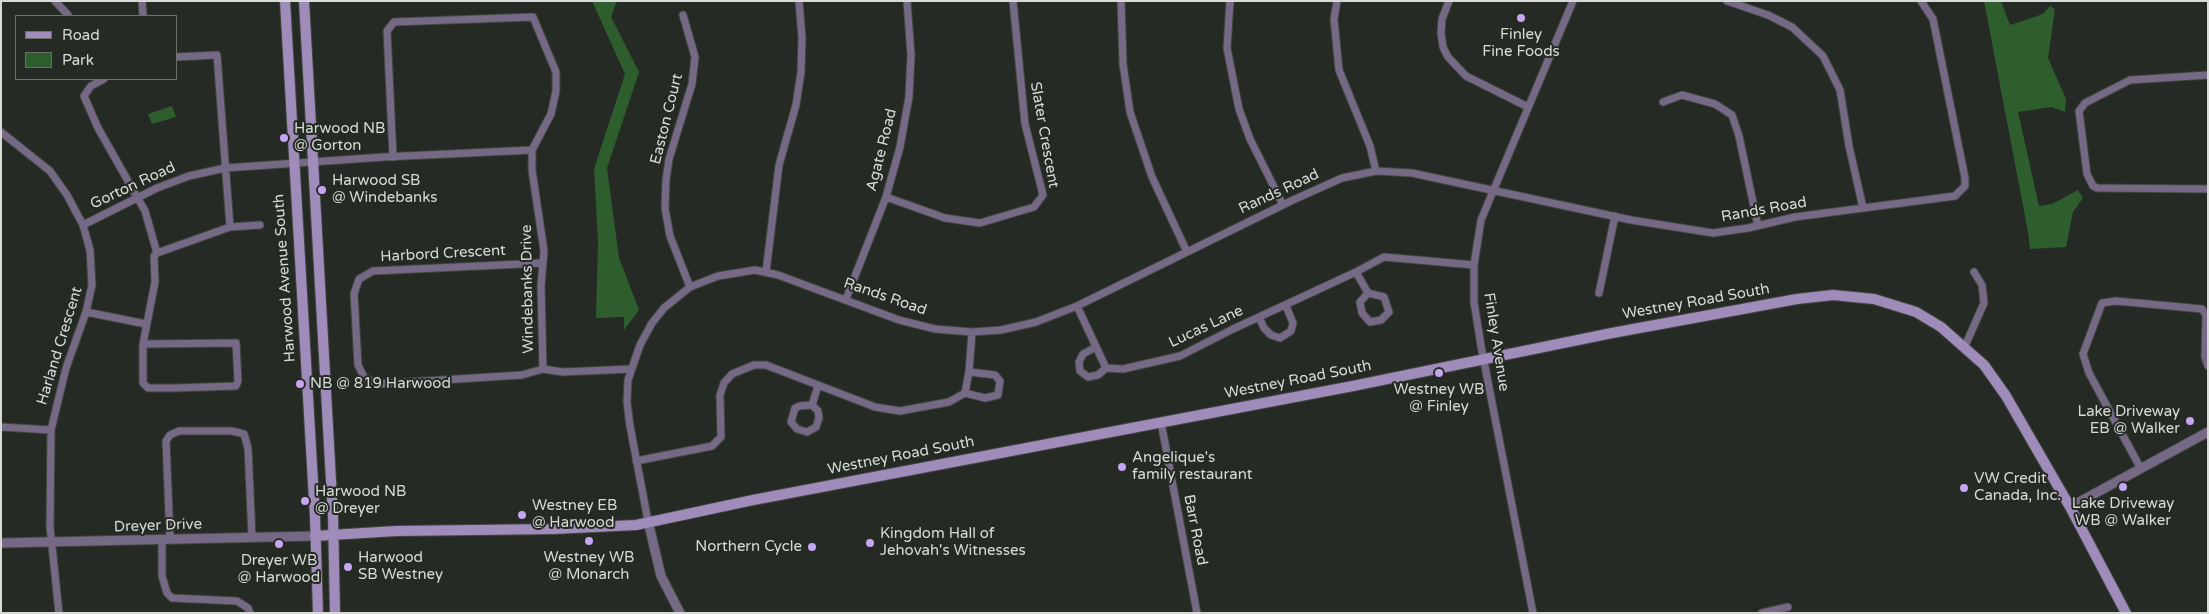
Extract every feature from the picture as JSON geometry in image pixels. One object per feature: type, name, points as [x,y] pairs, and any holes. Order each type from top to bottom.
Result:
[{"type":"main road","name":"Harwood Avenue South","points":[[285,1],[318,613]]},
{"type":"main road","points":[[304,1],[333,536],[335,613]]},
{"type":"main road","name":"Westney Road South","points":[[315,536],[396,531],[588,528],[636,525],[648,521],[1718,313],[1796,299],[1833,295],[1874,299],[1916,312],[1941,327],[1965,346],[1984,365],[2006,396],[2070,507],[2126,613]]},
{"type":"street","points":[[55,1],[68,15]]},
{"type":"street","points":[[142,1],[143,15]]},
{"type":"street","points":[[766,272],[779,165],[796,105],[801,72],[802,38],[799,1]]},
{"type":"street","name":"Agate Road","points":[[846,299],[886,196],[900,147],[909,97],[911,55],[907,1]]},
{"type":"street","name":"Slater Crescent","points":[[886,196],[945,218],[980,222],[1034,207],[1043,195],[1025,124],[1013,1]]},
{"type":"street","points":[[1121,1],[1123,64],[1130,112],[1152,177],[1188,252]]},
{"type":"street","points":[[1230,1],[1227,48],[1239,109],[1250,139],[1283,205]]},
{"type":"street","points":[[1337,1],[1334,19],[1339,70],[1370,146],[1376,171]]},
{"type":"street","points":[[1449,1],[1442,19],[1441,33],[1443,47],[1448,57],[1466,76],[1528,106]]},
{"type":"street","name":"Finley Avenue","points":[[1533,613],[1474,302],[1474,265],[1480,220],[1573,1]]},
{"type":"street","points":[[1727,1],[1768,15],[1792,27],[1823,56],[1840,90],[1849,146],[1863,208]]},
{"type":"street","name":"Rands Road","points":[[648,521],[627,402],[631,369],[640,345],[652,323],[664,308],[690,287],[718,276],[755,270],[846,299],[899,320],[936,329],[972,332],[1001,330],[1036,322],[1077,306],[1342,178],[1376,171],[1412,173],[1615,216],[1713,233],[1758,226],[1795,217],[1955,196],[1965,186],[1965,178],[1933,19],[1921,1]]},
{"type":"street","name":"Easton Court","points":[[683,14],[695,57],[692,84],[669,159],[666,180],[666,208],[670,236],[690,287]]},
{"type":"street","points":[[293,163],[532,150],[551,114],[556,91],[556,72],[533,17],[394,22],[387,31],[393,157]]},
{"type":"street","points":[[178,57],[217,55],[230,227]]},
{"type":"street","points":[[2208,75],[2130,80],[2085,103],[2079,111],[2087,174],[2092,186],[2096,188],[2208,189]]},
{"type":"street","points":[[102,80],[91,86],[84,96],[98,128],[145,211],[158,253]]},
{"type":"street","points":[[1663,102],[1682,95],[1715,104],[1732,115],[1739,136],[1758,226]]},
{"type":"street","name":"Harland Crescent","points":[[1,132],[50,172],[67,195],[84,225],[93,274],[86,312],[66,368],[51,430],[49,458],[52,542],[59,613]]},
{"type":"street","name":"Windebanks Drive","points":[[532,150],[532,170],[543,232],[543,369],[563,372],[631,369]]},
{"type":"street","name":"Gorton Road","points":[[84,225],[138,197],[188,176],[225,168],[293,163]]},
{"type":"street","points":[[1599,294],[1615,216]]},
{"type":"street","points":[[143,344],[236,343],[238,381],[236,386],[148,388],[143,383],[143,344],[146,324],[153,302],[155,282],[154,256],[230,227],[260,225]]},
{"type":"street","name":"Lucas Lane","points":[[1096,347],[1084,354],[1079,362],[1080,371],[1088,377],[1098,375],[1106,368],[1123,369],[1180,356],[1384,257],[1395,256],[1474,265]]},
{"type":"street","name":"Harbord Crescent","points":[[543,263],[373,271],[359,279],[354,294],[358,365],[364,377],[377,384],[522,375],[543,369]]},
{"type":"street","points":[[1356,272],[1368,293],[1384,297],[1389,312],[1381,320],[1370,322],[1362,313],[1360,302],[1368,293]]},
{"type":"street","points":[[1965,346],[1984,303],[1982,285],[1974,272]]},
{"type":"street","points":[[2141,469],[2089,373],[2083,354],[2102,303],[2116,300],[2202,309],[2206,315],[2204,358],[2208,366]]},
{"type":"street","points":[[1077,306],[1106,368]]},
{"type":"street","name":"Lucas Lane","points":[[1259,317],[1264,328],[1271,335],[1280,338],[1291,331],[1292,323],[1286,306]]},
{"type":"street","points":[[86,312],[146,324]]},
{"type":"street","points":[[965,393],[969,372],[972,332]]},
{"type":"street","points":[[636,461],[712,446],[721,437],[720,395],[724,383],[732,374],[754,365],[766,365],[875,407],[900,411],[950,402],[965,393],[985,398],[998,396],[1000,382],[994,375],[969,372]]},
{"type":"street","points":[[812,405],[818,386]]},
{"type":"street","name":"Barr Road","points":[[1161,422],[1197,613]]},
{"type":"street","points":[[1,427],[51,430]]},
{"type":"street","points":[[250,613],[248,608],[237,601],[172,598],[167,594],[162,576],[166,540],[166,441],[170,435],[179,431],[232,430],[244,434],[248,448],[252,537]]},
{"type":"street","points":[[2070,507],[2208,432]]},
{"type":"street","points":[[648,521],[661,576],[680,613]]},
{"type":"street","name":"Dreyer Drive","points":[[1,543],[315,536]]},
{"type":"street","points":[[1762,613],[1788,607]]},
{"type":"green space","points":[[592,1],[617,1],[611,17],[639,72],[607,168],[619,258],[639,310],[624,330],[624,317],[596,318],[598,241],[594,169],[625,74]]},
{"type":"green space","points":[[1984,1],[2001,1],[2010,25],[2043,14],[2050,6],[2055,9],[2048,58],[2066,99],[2065,112],[2051,107],[2018,112],[2039,206],[2052,204],[2078,190],[2083,198],[2073,212],[2066,247],[2030,249]]},
{"type":"green space","points":[[172,106],[176,117],[152,124],[148,114]]},
{"type":"place","name":"Finley Fine Foods","points":[[1521,18]]},
{"type":"place","name":"Harwood NB @ Gorton","points":[[284,138]]},
{"type":"place","name":"Harwood SB @ Windebanks","points":[[322,190]]},
{"type":"place","name":"Westney WB @ Finley","points":[[1439,373]]},
{"type":"place","name":"NB @ 819 Harwood","points":[[300,384]]},
{"type":"place","name":"Lake Driveway EB @ Walker","points":[[2190,421]]},
{"type":"place","name":"Angelique's family restaurant","points":[[1122,467]]},
{"type":"place","name":"Lake Driveway WB @ Walker","points":[[2123,487]]},
{"type":"place","name":"VW Credit Canada, Inc.","points":[[1964,488]]},
{"type":"place","name":"Harwood NB @ Dreyer","points":[[305,501]]},
{"type":"place","name":"Westney EB @ Harwood","points":[[522,515]]},
{"type":"place","name":"Westney WB @ Monarch","points":[[589,541]]},
{"type":"place","name":"Kingdom Hall of Jehovah's Witnesses","points":[[870,543]]},
{"type":"place","name":"Dreyer WB @ Harwood","points":[[279,544]]},
{"type":"place","name":"Northern Cycle","points":[[812,547]]},
{"type":"place","name":"Harwood SB Westney","points":[[348,567]]}]
